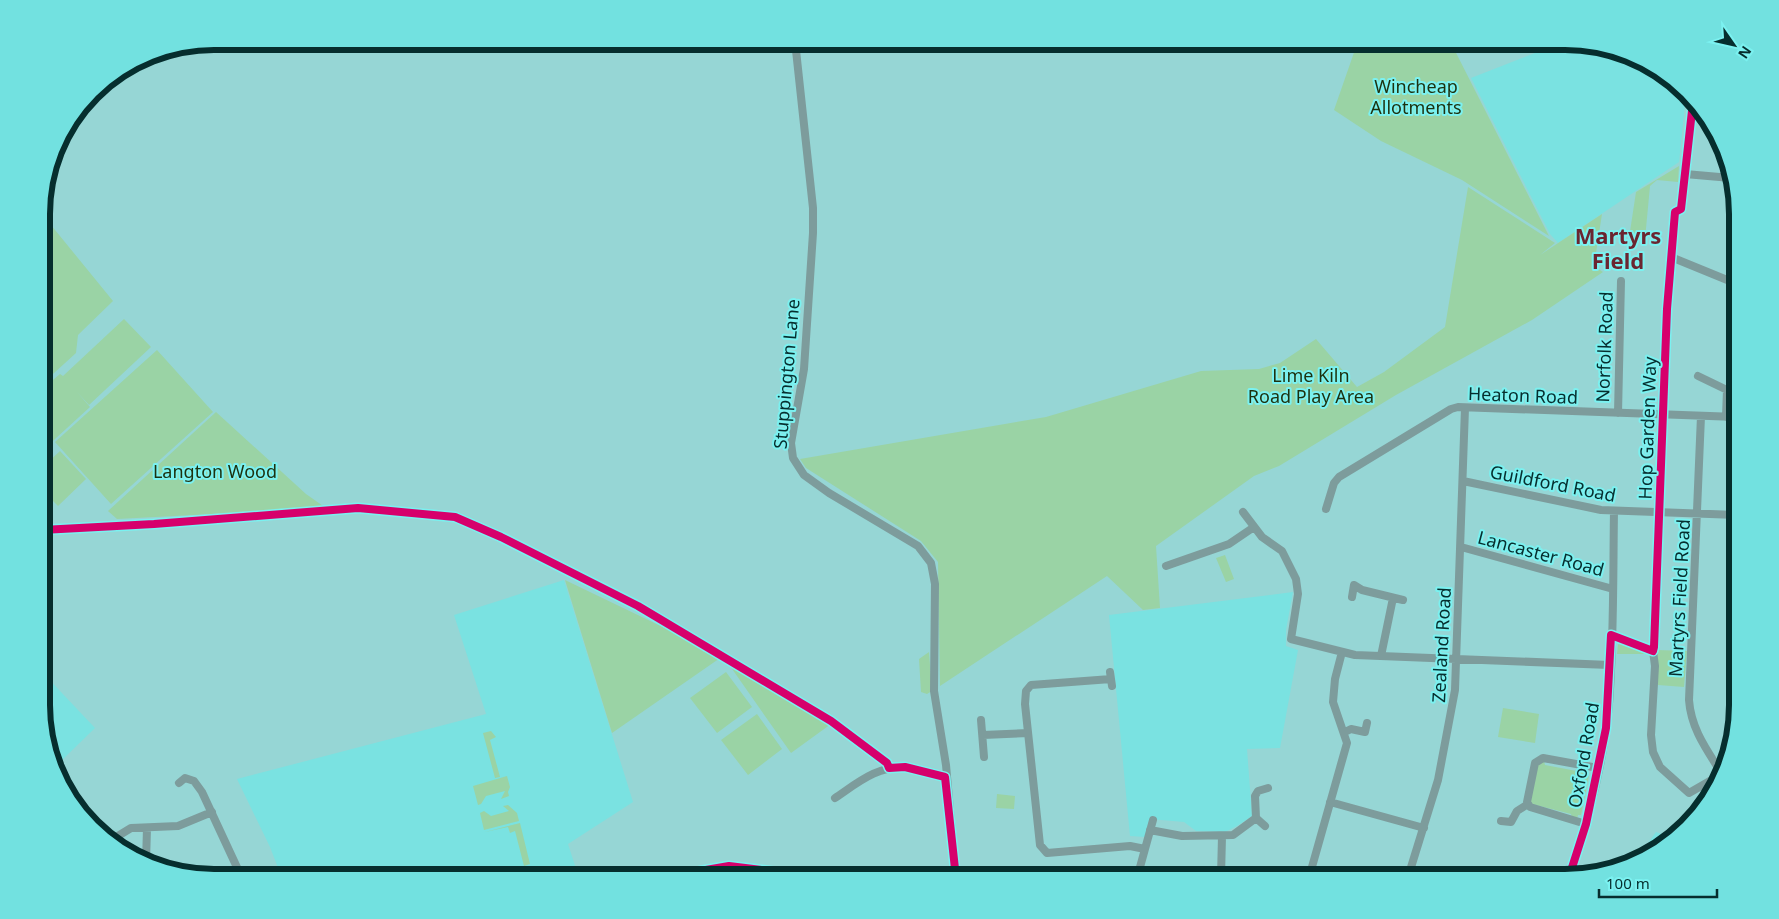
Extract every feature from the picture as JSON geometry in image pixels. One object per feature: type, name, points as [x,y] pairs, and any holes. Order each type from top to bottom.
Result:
[{"type":"street","name":"Stuppington Lane","points":[[797,50],[813,208],[813,233],[804,369],[791,443],[793,458],[804,475],[829,493],[918,546],[927,555],[934,571],[934,686],[955,869]]},
{"type":"street","points":[[1681,209],[1693,112]]},
{"type":"street","points":[[1685,174],[1725,177]]},
{"type":"street","points":[[1671,257],[1729,281]]},
{"type":"street","name":"Norfolk Road","points":[[1618,413],[1621,281]]},
{"type":"street","points":[[1698,376],[1727,390],[1726,417]]},
{"type":"street","name":"Zealand Road","points":[[1411,869],[1444,754],[1455,690],[1465,408]]},
{"type":"street","name":"Heaton Road","points":[[1326,509],[1334,483],[1339,477],[1450,409],[1726,417]]},
{"type":"street","name":"Martyrs Field Road","points":[[1701,416],[1690,709],[1697,733],[1717,766]]},
{"type":"street","name":"Guildford Road","points":[[1463,481],[1601,510],[1729,515]]},
{"type":"street","name":"Oxford Road","points":[[1572,869],[1586,824],[1609,704],[1614,511]]},
{"type":"street","points":[[1243,512],[1262,537],[1282,551],[1298,584],[1291,638],[1342,652],[1381,656],[1610,665]]},
{"type":"street","points":[[1166,566],[1229,544],[1254,527]]},
{"type":"street","name":"Lancaster Road","points":[[1461,547],[1613,589]]},
{"type":"street","points":[[1190,558],[1194,567]]},
{"type":"street","points":[[1352,597],[1354,585],[1362,590],[1404,600]]},
{"type":"street","points":[[1381,656],[1393,598]]},
{"type":"street","points":[[1611,635],[1653,651],[1655,666],[1651,735],[1653,752],[1660,768],[1689,793],[1710,781]]},
{"type":"street","points":[[1311,869],[1347,743],[1345,732],[1333,702],[1334,684],[1342,652]]},
{"type":"street","points":[[1111,679],[1031,685],[1027,688],[1024,697],[1040,845],[1043,850],[1058,852],[1130,846],[1145,849]]},
{"type":"street","points":[[981,720],[984,757]]},
{"type":"street","points":[[1345,732],[1351,729],[1365,732],[1367,724]]},
{"type":"street","points":[[983,735],[1028,733]]},
{"type":"street","name":"Oxford Road","points":[[1586,824],[1533,808],[1528,804],[1536,761],[1543,758],[1598,768]]},
{"type":"street","points":[[835,798],[840,790],[876,772],[894,767],[905,767],[946,777]]},
{"type":"street","points":[[179,783],[185,778],[194,781],[212,812],[238,869]]},
{"type":"street","points":[[1265,826],[1256,818],[1255,796],[1258,792],[1268,788]]},
{"type":"street","points":[[1330,802],[1424,828]]},
{"type":"street","points":[[1501,821],[1511,822],[1517,811],[1528,804]]},
{"type":"street","points":[[117,836],[131,828],[178,826],[212,812]]},
{"type":"street","points":[[1150,830],[1182,836],[1233,835],[1256,818]]},
{"type":"street","points":[[1139,869],[1153,820]]},
{"type":"street","points":[[146,854],[147,828]]},
{"type":"street","points":[[1221,869],[1222,836]]},
{"type":"street","points":[[712,869],[729,866],[753,869]]},
{"type":"shaded area","points":[[1543,50],[1576,50],[1597,53],[1638,67],[1665,84],[1685,103],[1679,162],[1558,243],[1550,234],[1471,78]]},
{"type":"shaded area","points":[[564,580],[633,802],[568,844],[576,869],[279,869],[237,779],[486,714],[454,615]]},
{"type":"shaded area","points":[[1293,592],[1286,630],[1286,646],[1298,650],[1280,748],[1247,749],[1252,816],[1225,832],[1196,831],[1184,822],[1150,819],[1145,837],[1130,836],[1109,615]]},
{"type":"shaded area","points":[[50,680],[95,728],[60,762],[51,727]]},
{"type":"shaded area","points":[[1656,832],[1664,835],[1656,841],[1644,848]]},
{"type":"green space","name":"Wincheap Allotments","points":[[1355,50],[1455,50],[1549,236],[1462,180],[1381,141],[1334,110]]},
{"type":"green space","points":[[1679,166],[1678,182],[1657,180],[1650,186],[1645,239],[1629,238],[1636,192]]},
{"type":"green space","name":"Lime Kiln Road Play Area","points":[[1468,187],[1555,243],[1540,255],[1602,214],[1594,266],[1603,272],[1532,320],[1396,395],[1279,466],[1254,476],[1156,546],[1160,608],[1143,610],[1107,576],[940,686],[938,562],[921,541],[806,468],[800,459],[1046,417],[1201,371],[1259,369],[1280,363],[1316,339],[1357,387],[1384,372],[1445,327]]},
{"type":"green space","points":[[50,224],[113,301],[78,335],[76,353],[50,377]]},
{"type":"green space","points":[[124,319],[151,347],[89,405],[77,392],[90,407],[50,444],[50,382],[60,374],[63,376]]},
{"type":"green space","points":[[157,350],[213,412],[111,504],[55,442]]},
{"type":"green space","name":"Langton Wood","points":[[216,412],[306,494],[326,508],[117,519],[108,511]]},
{"type":"green space","points":[[60,451],[86,479],[58,506],[50,498],[50,460]]},
{"type":"green space","points":[[1225,555],[1234,579],[1226,582],[1216,558]]},
{"type":"green space","points":[[565,580],[723,656],[612,733]]},
{"type":"green space","points":[[1621,641],[1646,651],[1648,654],[1617,654],[1618,645]]},
{"type":"green space","points":[[1657,650],[1687,651],[1684,687],[1658,685]]},
{"type":"green space","points":[[929,652],[932,691],[927,694],[921,692],[919,659]]},
{"type":"green space","points":[[723,656],[831,724],[791,753]]},
{"type":"green space","points":[[726,672],[752,707],[717,733],[690,698]]},
{"type":"green space","points":[[1503,708],[1539,714],[1535,743],[1498,737]]},
{"type":"green space","points":[[757,714],[782,749],[748,775],[721,740]]},
{"type":"green space","points":[[491,731],[496,737],[490,740],[500,777],[495,778],[483,733]]},
{"type":"green space","points":[[1544,761],[1545,765],[1582,772],[1584,769],[1588,770],[1587,775],[1589,776],[1581,815],[1578,815],[1577,819],[1572,818],[1571,814],[1532,804],[1530,799],[1536,765]]},
{"type":"green space","points":[[507,776],[510,787],[509,796],[501,799],[505,791],[486,796],[481,804],[478,805],[473,786]]},
{"type":"green space","points":[[997,794],[1015,796],[1014,809],[996,808]]},
{"type":"green space","points":[[508,805],[517,813],[519,821],[484,830],[480,813],[484,811],[491,816],[509,811],[503,806]]},
{"type":"green space","points":[[520,823],[530,864],[524,866],[515,831],[510,833],[508,827],[485,832]]},
{"type":"cycle path","name":"Hop Garden Way","points":[[1572,869],[1586,824],[1606,728],[1611,635],[1653,651],[1654,647],[1667,309],[1675,212],[1681,209],[1692,111]]},
{"type":"cycle path","points":[[50,530],[154,524],[358,508],[455,517],[501,537],[638,606],[831,721],[887,763],[889,768],[905,767],[945,777],[955,869]]},
{"type":"cycle path","points":[[712,869],[729,866],[753,869]]},
{"type":"district","name":"Martyrs Field","points":[[1618,248]]}]
